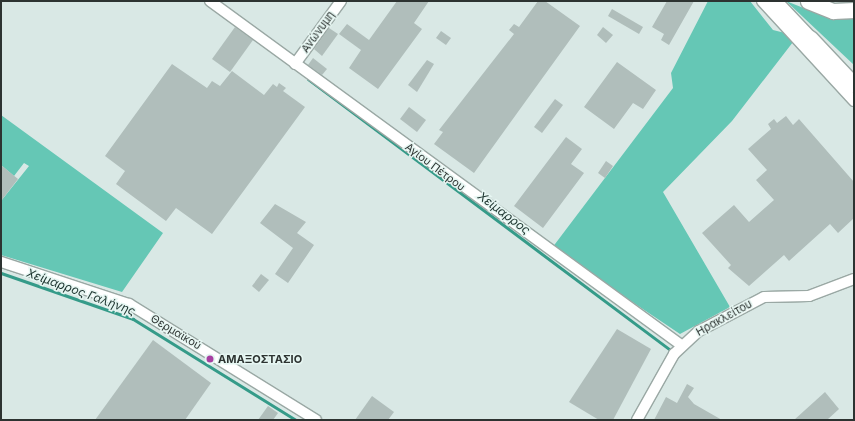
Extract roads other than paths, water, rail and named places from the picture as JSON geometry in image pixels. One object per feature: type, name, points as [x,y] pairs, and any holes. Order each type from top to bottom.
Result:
[{"type":"highway","points":[[808,1],[829,10],[854,10]]},
{"type":"highway","points":[[810,38],[854,73]]},
{"type":"highway","points":[[810,38],[854,85]]},
{"type":"main road","points":[[775,1],[810,38]]},
{"type":"street","name":"Αγίου Πέτρου","points":[[210,1],[681,345]]},
{"type":"street","name":"Ανώνυμη","points":[[295,64],[341,1]]},
{"type":"street","points":[[762,1],[854,101]]},
{"type":"street","name":"Θερμαϊκού","points":[[1,262],[129,304],[316,420]]},
{"type":"street","name":"Ηρακλείτου","points":[[637,420],[681,345],[699,331],[764,297],[809,296],[854,279]]},
{"type":"waterway","name":"Χείμαρρος","points":[[308,79],[673,352]]},
{"type":"waterway","name":"Χείμαρρος Γαλήνης","points":[[1,273],[133,319],[296,420]]},
{"type":"place","name":"ΑΜΑΞΟΣΤΑΣΙΟ","points":[[210,359]]}]
